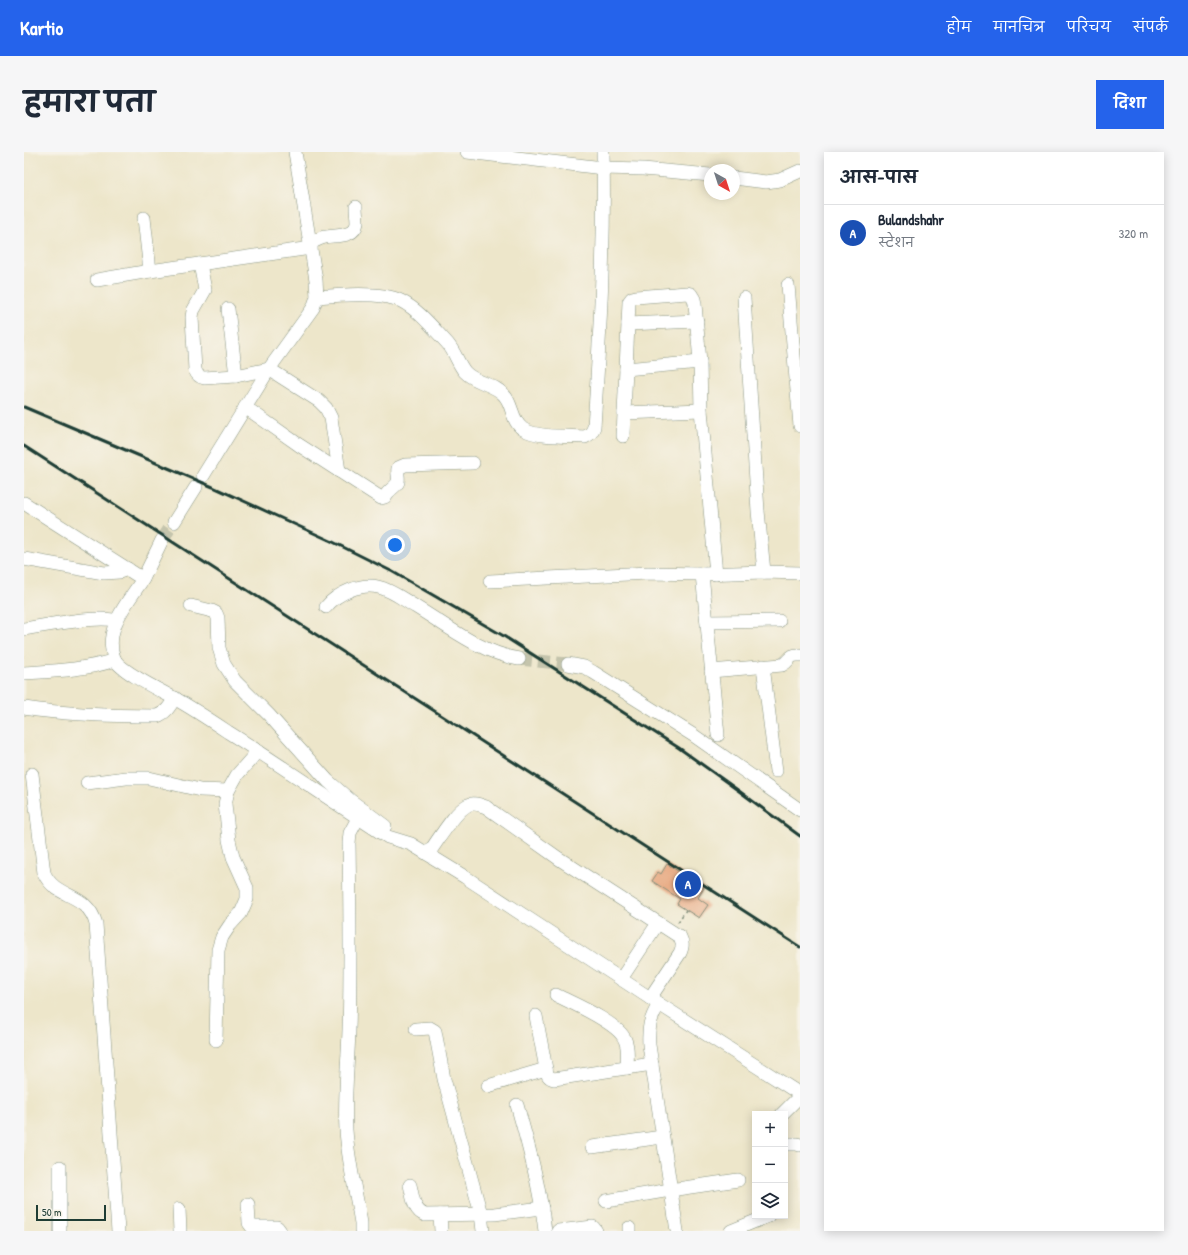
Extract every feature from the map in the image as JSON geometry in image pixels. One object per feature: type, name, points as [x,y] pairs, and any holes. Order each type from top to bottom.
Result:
[{"type":"street","points":[[174,522],[200,482],[245,406],[313,308],[317,297],[311,246],[295,152]]},
{"type":"street","points":[[468,152],[548,157],[603,168],[643,169],[704,174]]},
{"type":"street","points":[[317,297],[346,294],[368,295],[399,300],[410,306],[449,345],[466,372],[472,378],[503,393],[508,399],[515,420],[521,428],[529,432],[543,434],[586,436],[593,432],[594,427],[601,321],[603,262],[603,152]]},
{"type":"street","points":[[740,179],[766,182],[780,180],[800,171]]},
{"type":"street","points":[[97,280],[311,246],[323,238],[344,235],[351,232],[355,228],[357,222],[356,207]]},
{"type":"street","points":[[144,218],[150,271]]},
{"type":"street","points":[[200,264],[205,290],[193,311],[192,317],[195,370],[200,377],[204,378],[236,376],[270,369],[319,401],[326,408],[330,418],[339,471]]},
{"type":"street","points":[[788,285],[800,426]]},
{"type":"street","points":[[623,436],[629,302],[632,298],[688,293],[691,294],[694,299],[697,321],[701,410],[716,574]]},
{"type":"street","points":[[744,298],[764,572]]},
{"type":"street","points":[[228,309],[236,376]]},
{"type":"street","points":[[628,324],[697,321]]},
{"type":"street","points":[[626,369],[700,362]]},
{"type":"street","points":[[245,406],[299,445],[381,498],[383,498],[389,490],[397,484],[398,468],[401,466],[473,463]]},
{"type":"street","points":[[624,413],[701,410]]},
{"type":"street","points":[[24,503],[135,574]]},
{"type":"street","points":[[162,540],[135,574],[116,621],[111,636],[111,650],[115,660],[126,670],[175,698],[358,818],[388,836],[404,841]]},
{"type":"street","points":[[24,559],[104,573],[119,572],[135,574]]},
{"type":"street","points":[[490,581],[648,573],[800,573]]},
{"type":"street","points":[[702,574],[718,734]]},
{"type":"street","points":[[326,606],[338,595],[348,591],[366,587],[378,587],[400,597],[476,645],[506,657],[519,659]]},
{"type":"street","points":[[191,606],[212,610],[216,613],[218,618],[219,648],[224,664],[235,681],[269,715],[328,781],[350,800],[404,841],[465,877],[800,1095],[785,1111]]},
{"type":"street","points":[[24,629],[96,618],[111,618],[116,621]]},
{"type":"street","points":[[706,622],[779,620]]},
{"type":"street","points":[[711,671],[782,665],[786,663],[793,655],[800,655]]},
{"type":"street","points":[[24,673],[98,666],[115,660]]},
{"type":"street","points":[[568,664],[584,667],[600,676],[693,735],[800,810]]},
{"type":"street","points":[[763,666],[776,771]]},
{"type":"street","points":[[24,708],[73,714],[106,716],[157,716],[162,714],[175,698]]},
{"type":"street","points":[[216,1040],[218,950],[222,937],[241,913],[247,899],[246,888],[233,857],[229,840],[225,804],[228,791],[237,775],[258,751]]},
{"type":"street","points":[[32,774],[44,873],[47,880],[53,887],[78,899],[88,907],[94,914],[96,924],[118,1231]]},
{"type":"street","points":[[86,783],[126,778],[149,778],[200,790],[228,791]]},
{"type":"street","points":[[428,854],[459,811],[468,804],[478,804],[486,807],[536,843],[680,937],[683,947],[655,1001],[649,1030],[649,1045],[677,1231]]},
{"type":"street","points":[[358,818],[350,833],[349,843],[349,1029],[345,1094],[346,1131],[361,1231]]},
{"type":"street","points":[[621,979],[658,923]]},
{"type":"street","points":[[556,995],[597,1016],[620,1032],[625,1038],[627,1045],[627,1068]]},
{"type":"street","points":[[536,1016],[546,1069],[550,1078],[554,1079],[652,1064]]},
{"type":"street","points":[[416,1029],[430,1028],[435,1031],[444,1079],[481,1214],[483,1231]]},
{"type":"street","points":[[488,1086],[546,1069]]},
{"type":"street","points":[[517,1105],[542,1208],[545,1231]]},
{"type":"street","points":[[592,1147],[662,1137]]},
{"type":"street","points":[[788,1144],[800,1145]]},
{"type":"street","points":[[60,1168],[60,1231]]},
{"type":"street","points":[[606,1201],[738,1180]]},
{"type":"street","points":[[410,1185],[417,1210],[420,1214],[425,1215],[481,1214],[542,1208]]},
{"type":"street","points":[[248,1204],[249,1223],[252,1227],[277,1228],[280,1231]]},
{"type":"street","points":[[179,1209],[180,1231]]},
{"type":"street","points":[[440,1215],[441,1231]]},
{"type":"street","points":[[731,1231],[761,1219]]},
{"type":"street","points":[[558,1231],[593,1227],[596,1231]]},
{"type":"path","points":[[679,920],[686,910]]},
{"type":"building","points":[[667,864],[704,888],[698,898],[708,905],[699,918],[677,904],[680,899],[652,881],[658,872],[661,874]]},
{"type":"tunnel","points":[[162,540],[174,522]]},
{"type":"tunnel","points":[[519,659],[568,664]]},
{"type":"railway","points":[[24,407],[213,487],[331,541],[393,572],[502,635],[679,748],[800,836]]},
{"type":"railway","points":[[24,446],[800,947]]},
{"type":"place","name":"Bulandshahr","points":[[688,884]]}]
